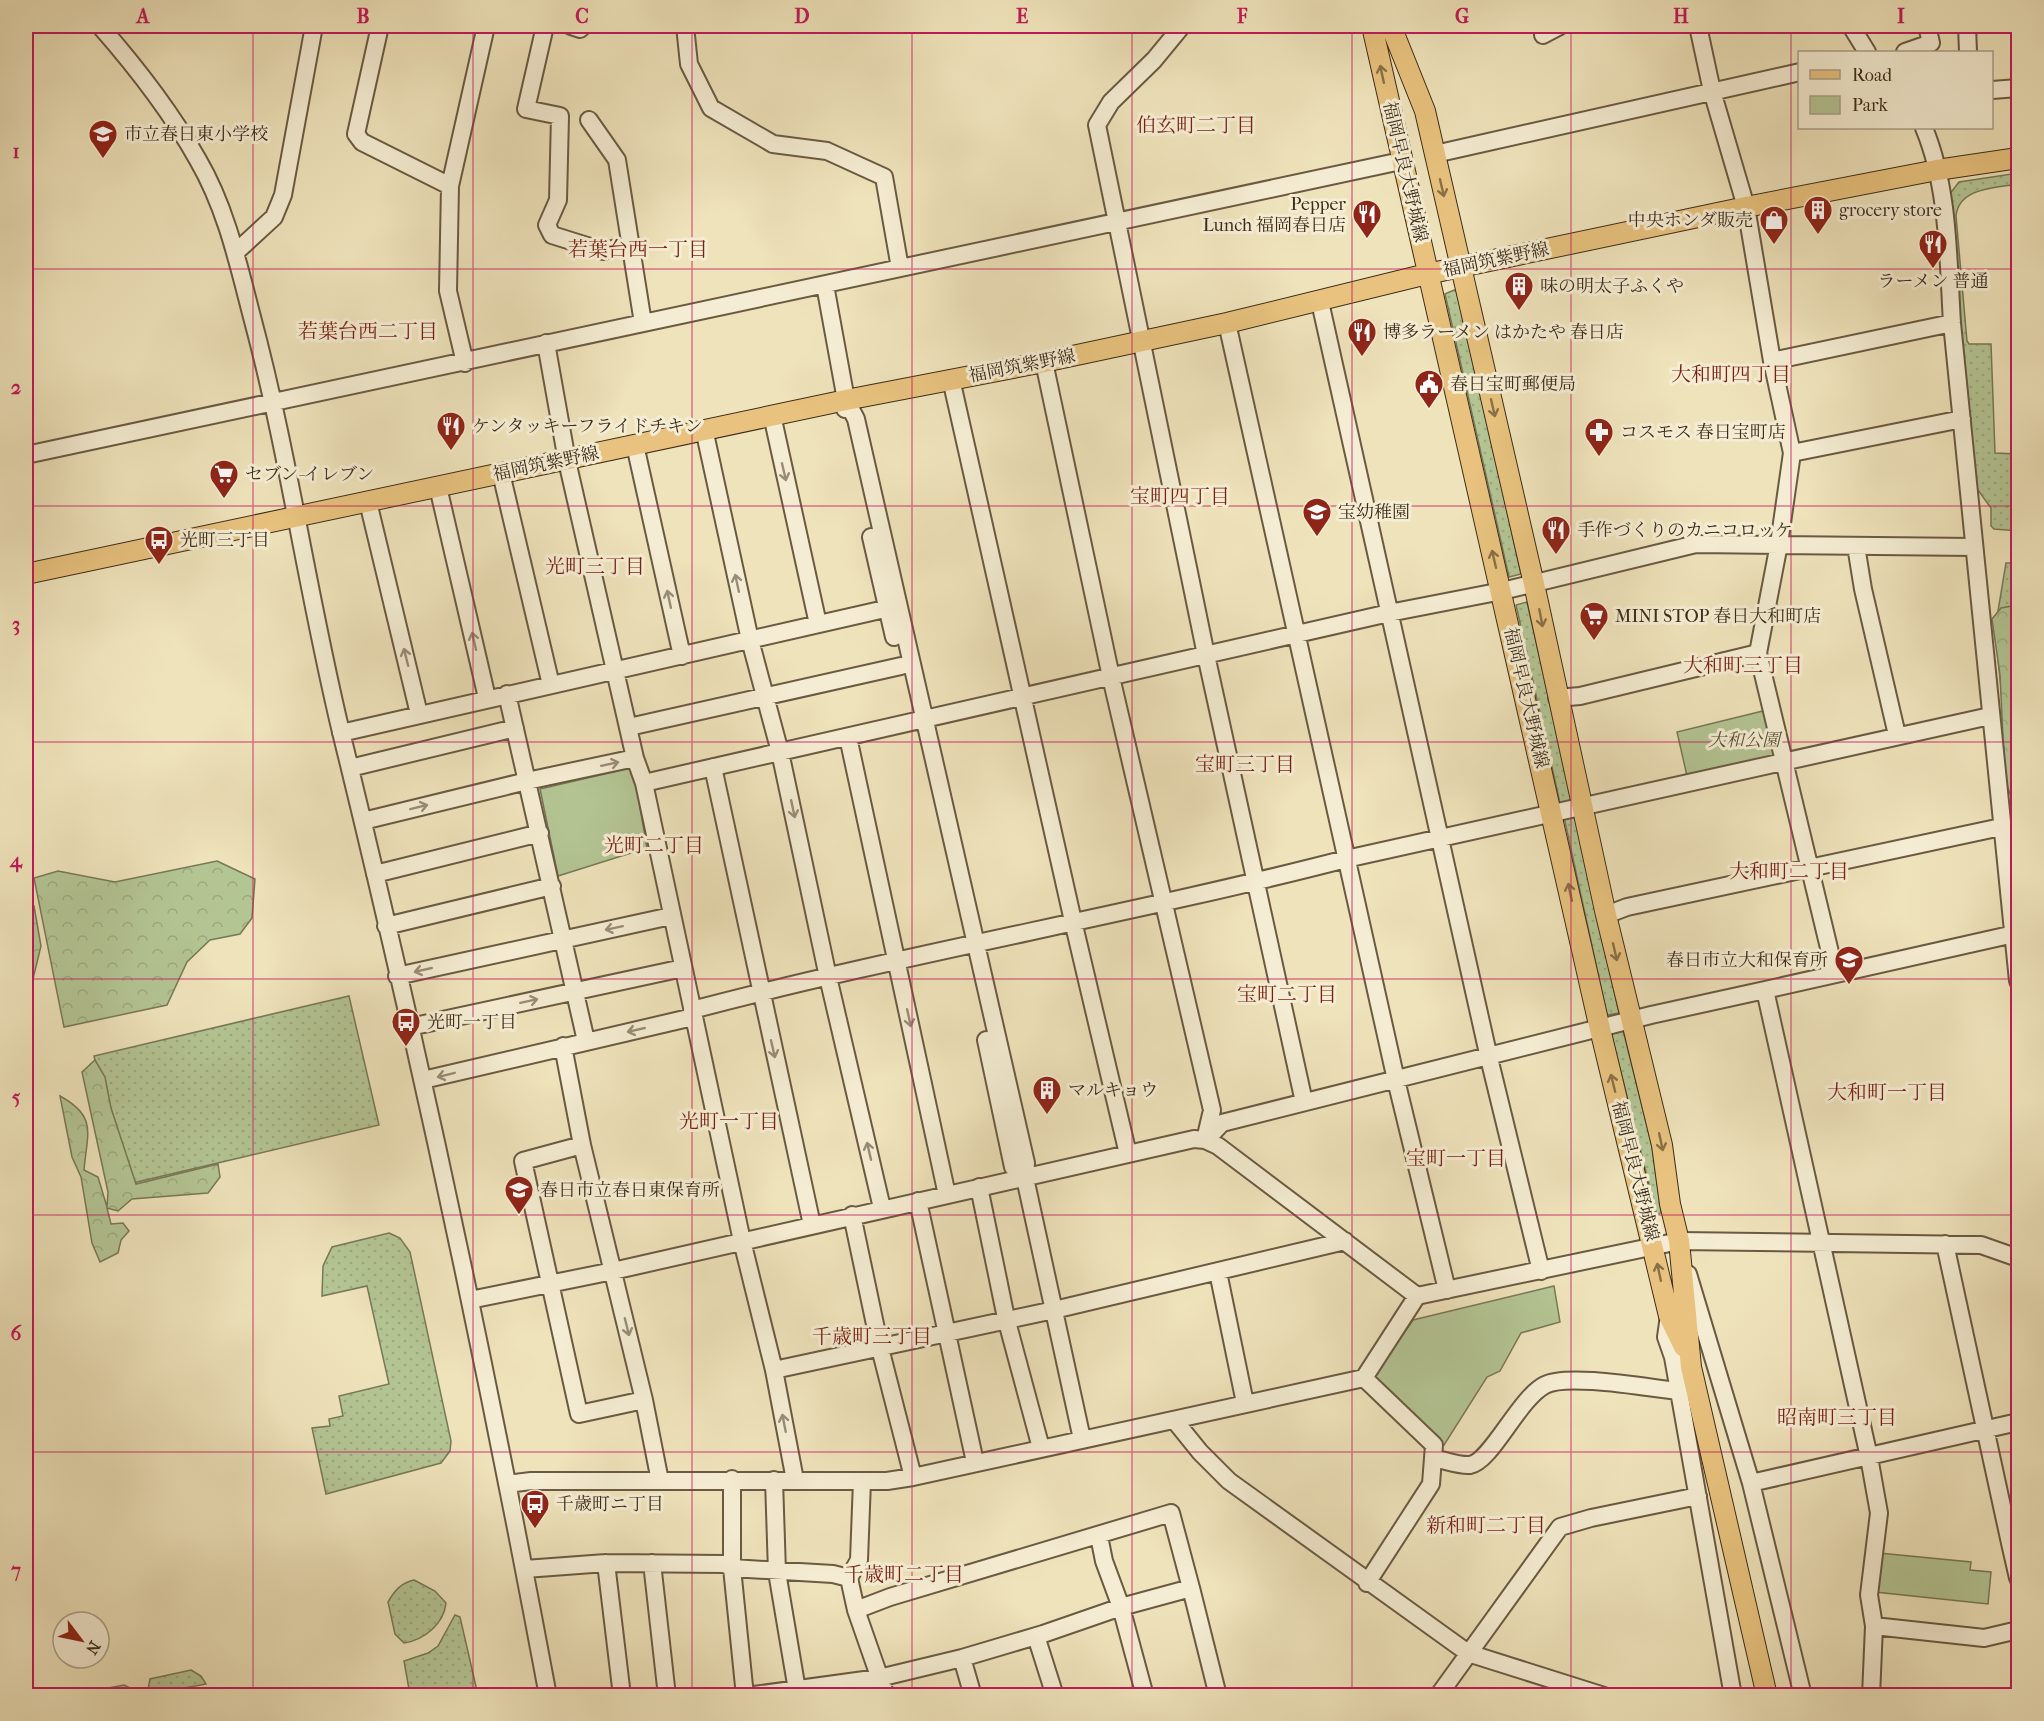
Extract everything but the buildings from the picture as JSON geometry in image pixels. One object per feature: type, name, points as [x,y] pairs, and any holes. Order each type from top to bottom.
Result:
[{"type":"main road","name":"福岡早良大野城線","points":[[1371,26],[1502,591],[1600,1029],[1669,1316],[1691,1366]]},
{"type":"main road","name":"福岡早良大野城線","points":[[1392,32],[1425,111],[1534,584],[1606,915],[1662,1145],[1670,1204],[1679,1241],[1691,1366],[1767,1695]]},
{"type":"main road","name":"福岡筑紫野線","points":[[26,574],[567,461],[704,429],[1141,342],[1320,302],[1427,274],[1460,269],[1746,207],[1937,170],[2019,158]]},
{"type":"street","points":[[100,26],[155,95],[199,161],[225,218],[236,252],[275,402],[296,518],[341,733],[423,1080],[525,1569],[548,1695]]},
{"type":"street","points":[[236,252],[274,217],[283,195],[314,26]]},
{"type":"street","points":[[380,26],[356,134],[362,142],[450,186]]},
{"type":"street","points":[[465,363],[448,291],[450,186],[486,26]]},
{"type":"street","points":[[545,26],[526,109],[560,116],[558,200],[547,225],[552,235],[603,251],[632,245]]},
{"type":"street","points":[[571,26],[580,28],[583,26]]},
{"type":"street","points":[[685,26],[689,64],[711,108],[773,144],[827,151],[884,177],[900,268]]},
{"type":"street","points":[[1182,26],[1154,60],[1111,102],[1097,125],[1206,655],[1304,1102]]},
{"type":"street","points":[[1357,26],[1371,26],[1392,32]]},
{"type":"street","points":[[1543,36],[1560,26]]},
{"type":"street","points":[[1698,26],[1712,91],[1746,207],[1772,361],[1792,453],[1779,544],[1758,653],[1786,761],[1835,973]]},
{"type":"street","points":[[1851,26],[1866,51]]},
{"type":"street","points":[[1908,51],[1931,43],[1927,26]]},
{"type":"street","points":[[1967,26],[1968,51]]},
{"type":"street","points":[[1435,154],[1798,72]]},
{"type":"street","points":[[1993,90],[2019,88]]},
{"type":"street","points":[[589,120],[616,160],[632,245],[643,324]]},
{"type":"street","points":[[1924,129],[1937,170],[1947,239],[1952,323],[1990,716],[2019,981]]},
{"type":"street","points":[[26,455],[465,363],[546,343],[1401,161]]},
{"type":"street","points":[[825,285],[846,400],[844,422],[920,720],[970,944],[1013,1167],[1025,1178],[1082,1439]]},
{"type":"street","points":[[1320,302],[1489,1058],[1541,1271]]},
{"type":"street","points":[[1227,323],[1396,1080],[1447,1290]]},
{"type":"street","points":[[1772,361],[1952,323]]},
{"type":"street","points":[[546,343],[567,461],[635,758],[644,783],[742,1241],[774,1370],[795,1480]]},
{"type":"street","points":[[1044,362],[1111,677],[1212,1110],[1205,1140]]},
{"type":"street","points":[[951,379],[1128,1154]]},
{"type":"street","points":[[772,415],[818,624]]},
{"type":"street","points":[[1792,453],[1962,419]]},
{"type":"street","points":[[704,429],[750,640],[763,696],[780,752],[828,976],[882,1208]]},
{"type":"street","points":[[635,445],[682,656]]},
{"type":"street","points":[[501,473],[551,685]]},
{"type":"street","points":[[438,487],[487,698]]},
{"type":"street","points":[[368,502],[419,714]]},
{"type":"street","points":[[644,783],[1389,614],[1534,584],[1696,544],[1974,547]]},
{"type":"street","points":[[1856,546],[1863,590],[1897,735]]},
{"type":"street","points":[[341,733],[893,607]]},
{"type":"street","points":[[893,607],[901,666],[920,720]]},
{"type":"street","points":[[1557,698],[1580,696],[1758,653]]},
{"type":"street","points":[[629,727],[901,666]]},
{"type":"street","points":[[507,694],[586,1041]]},
{"type":"street","points":[[423,1080],[586,1041],[760,992],[828,976],[1990,716]]},
{"type":"street","points":[[350,768],[515,728]]},
{"type":"street","points":[[848,737],[947,1195]]},
{"type":"street","points":[[363,821],[527,781],[635,758]]},
{"type":"street","points":[[712,767],[812,1225]]},
{"type":"street","points":[[1606,915],[1626,907],[1811,870],[2001,827]]},
{"type":"street","points":[[375,874],[540,834]]},
{"type":"street","points":[[386,926],[552,886]]},
{"type":"street","points":[[397,976],[671,916]]},
{"type":"street","points":[[1205,1140],[1222,1123],[1304,1102],[1489,1058],[1504,1052],[1631,1020],[2014,934]]},
{"type":"street","points":[[410,1027],[683,968]]},
{"type":"street","points":[[1765,990],[1869,1457],[1879,1513],[1869,1595],[1874,1626],[1871,1695]]},
{"type":"street","points":[[563,1046],[582,1145],[644,1400],[660,1481]]},
{"type":"street","points":[[470,1300],[613,1271],[882,1208],[1194,1139],[1205,1140],[1218,1146],[1417,1296]]},
{"type":"street","points":[[582,1145],[523,1161],[579,1414],[644,1400]]},
{"type":"street","points":[[979,1187],[1006,1318],[1041,1448]]},
{"type":"street","points":[[918,1201],[975,1462]]},
{"type":"street","points":[[852,1215],[880,1348],[913,1477]]},
{"type":"street","points":[[774,1370],[1006,1318],[1054,1310],[1345,1241]]},
{"type":"street","points":[[1679,1241],[1751,1483],[1803,1695]]},
{"type":"street","points":[[507,1484],[529,1481],[732,1479],[862,1481],[913,1477],[1364,1378],[1417,1296],[1679,1241],[1981,1245],[2019,1258]]},
{"type":"street","points":[[1945,1244],[1985,1431],[2014,1543],[2019,1578]]},
{"type":"street","points":[[1218,1272],[1245,1403]]},
{"type":"street","points":[[1669,1316],[1665,1337],[1673,1357],[1677,1391],[1733,1695]]},
{"type":"street","points":[[1364,1378],[1434,1444],[1431,1484],[1368,1583]]},
{"type":"street","points":[[1433,1458],[1470,1465],[1483,1458],[1526,1400],[1545,1385],[1569,1380],[1677,1391]]},
{"type":"street","points":[[1175,1421],[1200,1452],[1229,1481],[1468,1653],[1604,1695]]},
{"type":"street","points":[[1751,1483],[2019,1422]]},
{"type":"street","points":[[732,1479],[732,1568],[746,1695],[797,1692],[879,1678],[962,1658],[1120,1607],[1191,1588]]},
{"type":"street","points":[[774,1480],[777,1572],[797,1692]]},
{"type":"street","points":[[862,1481],[859,1560],[849,1578],[856,1610],[886,1695]]},
{"type":"street","points":[[1438,1695],[1560,1527],[1591,1518],[1698,1496]]},
{"type":"street","points":[[856,1610],[1170,1513],[1218,1695]]},
{"type":"street","points":[[1099,1536],[1104,1561],[1120,1607],[1145,1695]]},
{"type":"street","points":[[525,1569],[606,1563],[724,1564],[732,1568],[833,1574],[849,1578]]},
{"type":"street","points":[[606,1563],[622,1695]]},
{"type":"street","points":[[652,1563],[667,1695]]},
{"type":"street","points":[[1874,1626],[1984,1638],[2019,1630]]},
{"type":"street","points":[[1036,1636],[1055,1695]]},
{"type":"street","points":[[962,1658],[973,1695]]},
{"type":"green space","points":[[2018,173],[2018,184],[1990,188],[1971,194],[1959,206],[1956,216],[1967,341],[1969,344],[1991,344],[1995,453],[2018,454],[2018,531],[1994,529],[1991,526],[1991,508],[1975,486],[1949,195],[1959,182]]},
{"type":"green space","points":[[1454,290],[1458,291],[1521,574],[1509,577],[1445,294]]},
{"type":"green space","points":[[2006,563],[2018,563],[2018,797],[2012,797],[1995,629]]},
{"type":"green space","points":[[1527,602],[1572,801],[1560,803],[1516,605]]},
{"type":"green space","points":[[2018,605],[2011,632],[2016,645],[2013,675],[2018,691],[2018,803],[2013,803],[2005,779],[2000,675],[1992,619],[2001,608]]},
{"type":"green space","name":"大和公園","points":[[1767,710],[1779,756],[1687,776],[1677,732]]},
{"type":"green space","points":[[630,768],[636,784],[647,848],[558,876],[540,789]]},
{"type":"green space","points":[[1575,815],[1619,1013],[1607,1015],[1564,817]]},
{"type":"green space","points":[[217,861],[255,879],[252,918],[240,934],[210,940],[187,962],[167,1005],[64,1027],[34,878],[58,871],[115,882]]},
{"type":"green space","points":[[34,906],[41,946],[33,979],[26,982],[26,909]]},
{"type":"green space","points":[[349,996],[379,1125],[124,1185],[94,1056]]},
{"type":"green space","points":[[1622,1026],[1652,1146],[1661,1212],[1657,1216],[1610,1029]]},
{"type":"green space","points":[[95,1060],[105,1077],[111,1108],[136,1184],[218,1164],[220,1177],[208,1193],[132,1199],[118,1211],[107,1208],[111,1224],[123,1223],[129,1231],[121,1240],[118,1253],[100,1262],[92,1243],[81,1177],[72,1157],[60,1096],[80,1111],[85,1119],[88,1136],[84,1170],[98,1177],[107,1207],[108,1192],[82,1072]]},
{"type":"green space","points":[[389,1233],[400,1238],[410,1252],[451,1441],[450,1451],[441,1463],[326,1494],[312,1428],[330,1426],[329,1419],[343,1416],[339,1396],[389,1384],[367,1286],[322,1296],[323,1266],[332,1247]]},
{"type":"green space","points":[[1554,1286],[1560,1322],[1521,1333],[1500,1371],[1487,1377],[1444,1445],[1376,1380],[1375,1374],[1413,1320]]},
{"type":"green space","points":[[1879,1553],[1971,1562],[1970,1570],[1991,1572],[1988,1604],[1875,1592]]},
{"type":"green space","points":[[414,1580],[435,1591],[446,1603],[441,1618],[432,1630],[426,1635],[404,1643],[395,1634],[388,1602],[399,1588]]},
{"type":"green space","points":[[455,1615],[460,1617],[478,1695],[410,1695],[404,1661],[428,1653],[438,1646]]},
{"type":"green space","points":[[191,1670],[201,1676],[206,1684],[147,1695],[150,1679]]},
{"type":"green space","points":[[124,1685],[136,1691],[137,1695],[90,1695],[93,1691]]},
{"type":"place","name":"市立春日東小学校","points":[[103,160]]},
{"type":"place","name":"grocery store","points":[[1818,236]]},
{"type":"place","name":"Pepper Lunch 福岡春日店","points":[[1367,240]]},
{"type":"place","name":"中央ホンダ販売","points":[[1774,246]]},
{"type":"place","name":"ラーメン 普通","points":[[1933,270]]},
{"type":"place","name":"味の明太子ふくや","points":[[1519,312]]},
{"type":"place","name":"博多ラーメン はかたや 春日店","points":[[1362,358]]},
{"type":"place","name":"春日宝町郵便局","points":[[1429,410]]},
{"type":"place","name":"ケンタッキーフライドチキン","points":[[451,452]]},
{"type":"place","name":"コスモス 春日宝町店","points":[[1599,458]]},
{"type":"place","name":"セブン-イレブン","points":[[224,500]]},
{"type":"place","name":"宝幼稚園","points":[[1317,538]]},
{"type":"place","name":"手作づくりのカニコロッケ","points":[[1556,556]]},
{"type":"place","name":"光町三丁目","points":[[159,566]]},
{"type":"place","name":"MINI STOP 春日大和町店","points":[[1594,642]]},
{"type":"place","name":"春日市立大和保育所","points":[[1849,986]]},
{"type":"place","name":"光町一丁目","points":[[406,1048]]},
{"type":"place","name":"マルキョウ","points":[[1047,1116]]},
{"type":"place","name":"春日市立春日東保育所","points":[[519,1216]]},
{"type":"place","name":"千歳町ニ丁目","points":[[535,1530]]},
{"type":"district","name":"伯玄町二丁目","points":[[1196,125]]},
{"type":"district","name":"若葉台西一丁目","points":[[638,249]]},
{"type":"district","name":"若葉台西二丁目","points":[[368,331]]},
{"type":"district","name":"大和町四丁目","points":[[1731,374]]},
{"type":"district","name":"宝町四丁目","points":[[1180,496]]},
{"type":"district","name":"光町三丁目","points":[[595,566]]},
{"type":"district","name":"大和町三丁目","points":[[1743,665]]},
{"type":"district","name":"宝町三丁目","points":[[1245,764]]},
{"type":"district","name":"光町二丁目","points":[[654,845]]},
{"type":"district","name":"大和町二丁目","points":[[1789,871]]},
{"type":"district","name":"宝町二丁目","points":[[1287,994]]},
{"type":"district","name":"大和町一丁目","points":[[1887,1092]]},
{"type":"district","name":"光町一丁目","points":[[729,1121]]},
{"type":"district","name":"宝町一丁目","points":[[1456,1158]]},
{"type":"district","name":"千歳町三丁目","points":[[872,1336]]},
{"type":"district","name":"昭南町三丁目","points":[[1837,1417]]},
{"type":"district","name":"新和町二丁目","points":[[1486,1525]]},
{"type":"district","name":"千歳町二丁目","points":[[904,1574]]}]
